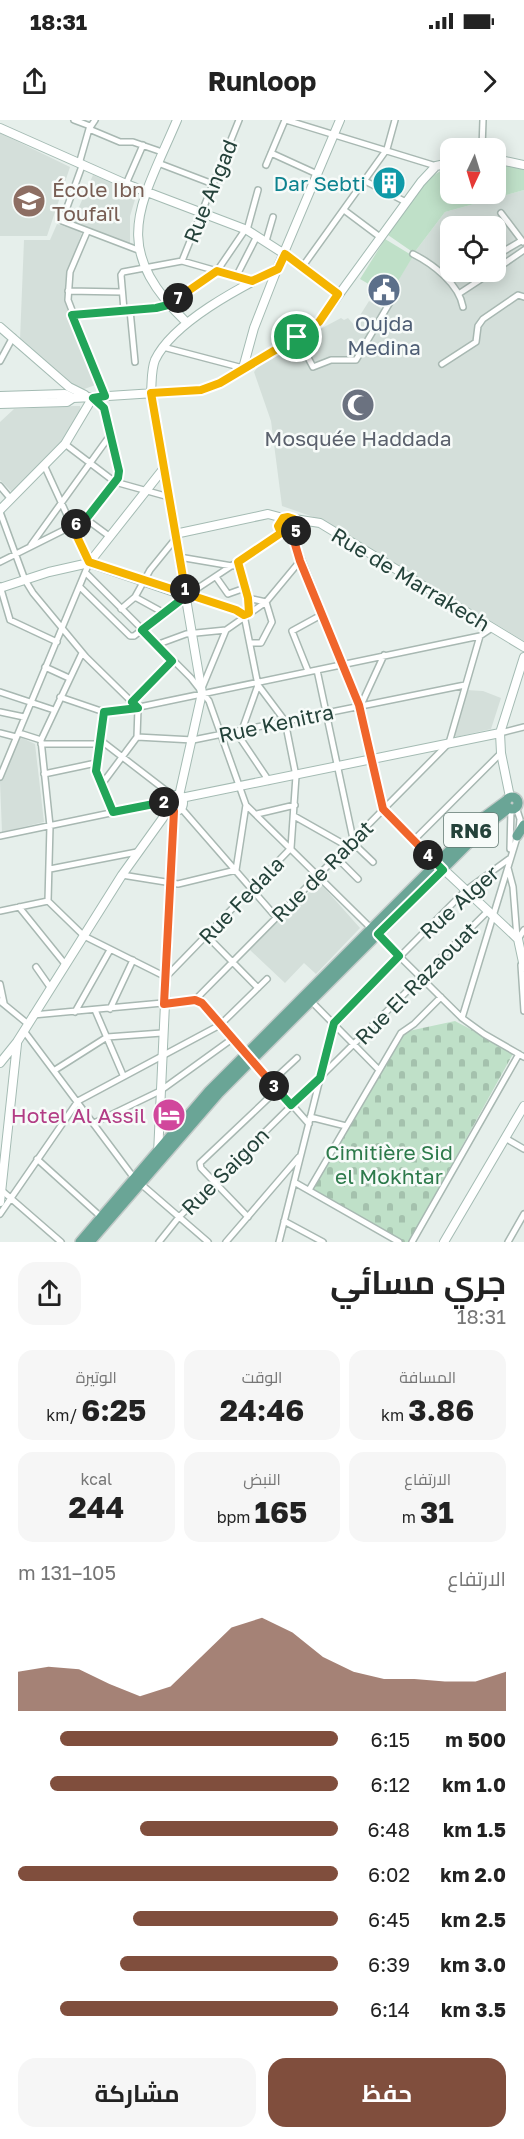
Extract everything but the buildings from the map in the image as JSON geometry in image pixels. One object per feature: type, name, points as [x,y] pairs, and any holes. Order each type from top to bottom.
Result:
[{"type":"main road","name":"RN6","points":[[80,1242],[100,1216],[137,1180],[248,1057],[440,867],[514,803],[524,791]]},
{"type":"main road","name":"RN6","points":[[440,867],[487,814],[514,803]]},
{"type":"main road","points":[[498,817],[509,821]]},
{"type":"main road","points":[[520,838],[524,825]]},
{"type":"main road","name":"RN6","points":[[248,1057],[310,1001],[375,931]]},
{"type":"main road","name":"RN6","points":[[90,1242],[137,1180]]},
{"type":"street","points":[[74,120],[123,142],[143,145],[162,152]]},
{"type":"street","points":[[94,120],[62,221],[138,250]]},
{"type":"street","points":[[177,120],[145,191],[138,221],[138,250],[144,268],[168,305],[187,323]]},
{"type":"street","name":"Rue Angad","points":[[182,261],[238,120]]},
{"type":"street","points":[[266,165],[286,120],[387,149],[436,166],[440,165]]},
{"type":"street","points":[[243,368],[248,347],[278,269],[340,120]]},
{"type":"street","points":[[303,266],[387,149],[395,120]]},
{"type":"street","points":[[482,138],[483,120]]},
{"type":"street","points":[[0,128],[126,184],[202,211],[246,230],[303,266],[338,294]]},
{"type":"street","points":[[126,184],[143,145]]},
{"type":"street","points":[[271,153],[317,174]]},
{"type":"street","points":[[506,161],[524,165]]},
{"type":"street","points":[[158,163],[213,184]]},
{"type":"street","points":[[0,396],[65,394],[74,398],[93,398],[201,390],[220,383],[319,322],[406,202],[436,166]]},
{"type":"street","points":[[365,181],[406,202]]},
{"type":"street","points":[[72,315],[168,305],[217,271],[246,230],[258,190]]},
{"type":"street","points":[[344,210],[380,237]]},
{"type":"street","points":[[501,213],[523,242],[506,250]]},
{"type":"street","points":[[266,241],[273,217]]},
{"type":"street","points":[[87,232],[70,272],[68,291],[72,315],[105,396]]},
{"type":"street","points":[[237,275],[257,236]]},
{"type":"street","points":[[506,263],[524,250]]},
{"type":"street","points":[[413,254],[444,277],[460,293],[463,307]]},
{"type":"street","points":[[135,362],[122,273],[182,261],[252,281]]},
{"type":"street","points":[[202,690],[151,393],[154,362],[163,347],[187,323],[252,281],[278,269]]},
{"type":"street","points":[[460,293],[477,282]]},
{"type":"street","points":[[68,291],[123,292]]},
{"type":"street","points":[[297,337],[313,367],[331,360],[353,360],[396,292]]},
{"type":"street","points":[[442,364],[476,342],[478,326],[483,319],[518,295],[524,297]]},
{"type":"street","points":[[0,327],[75,392],[93,398],[104,408],[119,471],[115,482],[86,519],[0,562]]},
{"type":"street","points":[[0,361],[13,337]]},
{"type":"street","points":[[163,347],[243,368]]},
{"type":"street","points":[[248,347],[254,354],[264,355]]},
{"type":"street","points":[[0,404],[67,402],[74,398]]},
{"type":"street","points":[[93,398],[65,444],[10,498],[0,511],[17,554],[24,580],[82,652],[138,708],[136,737],[102,784]]},
{"type":"street","points":[[30,546],[111,434]]},
{"type":"street","points":[[65,444],[115,482],[169,497]]},
{"type":"street","points":[[44,465],[89,562]]},
{"type":"street","points":[[0,776],[89,562],[164,468]]},
{"type":"street","points":[[0,486],[10,498]]},
{"type":"street","points":[[122,609],[135,597],[144,579],[176,536],[268,514],[294,519],[297,528],[292,534]]},
{"type":"street","points":[[281,533],[278,526],[283,518]]},
{"type":"street","points":[[86,519],[109,536]]},
{"type":"street","name":"Rue de Marrakech","points":[[294,519],[320,523],[524,648]]},
{"type":"street","points":[[80,587],[130,636],[142,630],[186,596],[281,533],[292,534]]},
{"type":"street","points":[[292,534],[300,561],[360,705],[383,809],[440,867],[518,939]]},
{"type":"street","points":[[180,557],[232,566]]},
{"type":"street","points":[[158,1157],[162,1033],[175,803],[193,740],[202,690],[226,630],[266,602],[300,561]]},
{"type":"street","points":[[57,642],[10,620],[0,588],[89,562],[246,614]]},
{"type":"street","points":[[238,562],[248,598],[246,614],[257,684],[285,721],[296,776],[291,848]]},
{"type":"street","points":[[86,573],[202,690],[209,701],[246,804],[236,870]]},
{"type":"street","points":[[216,577],[228,594],[245,588]]},
{"type":"street","points":[[135,597],[164,614]]},
{"type":"street","points":[[248,598],[266,602]]},
{"type":"street","points":[[250,643],[261,643],[272,625],[266,602]]},
{"type":"street","points":[[308,671],[292,631],[323,614]]},
{"type":"street","points":[[60,696],[104,712],[138,708],[202,690],[257,684],[308,671],[480,636],[492,628]]},
{"type":"street","points":[[156,645],[178,636],[226,630]]},
{"type":"street","points":[[448,743],[480,636]]},
{"type":"street","points":[[82,652],[41,742],[50,826],[48,901],[84,936],[166,977]]},
{"type":"street","points":[[360,705],[384,656]]},
{"type":"street","points":[[510,856],[520,838],[520,825],[501,753],[500,733],[524,657]]},
{"type":"street","points":[[132,702],[172,661]]},
{"type":"street","points":[[45,667],[69,678]]},
{"type":"street","points":[[317,670],[338,766],[350,842]]},
{"type":"street","points":[[242,730],[257,684]]},
{"type":"street","name":"Rue Kenitra","points":[[136,737],[193,740],[465,685]]},
{"type":"street","points":[[0,692],[31,700],[54,710]]},
{"type":"street","points":[[0,712],[24,717]]},
{"type":"street","points":[[104,712],[96,773],[113,812]]},
{"type":"street","points":[[0,836],[113,812],[175,803],[524,727]]},
{"type":"street","points":[[236,732],[269,781]]},
{"type":"street","points":[[0,733],[18,735],[41,742],[99,741],[123,756],[175,803],[276,917]]},
{"type":"street","name":"Rue de Rabat","points":[[195,1000],[448,743]]},
{"type":"street","points":[[414,840],[501,753]]},
{"type":"street","points":[[44,774],[96,763]]},
{"type":"street","points":[[0,1063],[17,1042],[64,964],[137,852],[175,803]]},
{"type":"street","points":[[462,1018],[489,914],[508,868],[509,821],[514,803]]},
{"type":"street","points":[[246,804],[462,1018],[484,1034],[522,1055],[412,1242]]},
{"type":"street","points":[[256,814],[294,805]]},
{"type":"street","points":[[294,816],[350,842],[373,862]]},
{"type":"street","name":"Rue Fedala","points":[[166,977],[291,848]]},
{"type":"street","points":[[50,869],[137,852]]},
{"type":"street","name":"Rue Alger","points":[[334,1023],[465,891],[510,856]]},
{"type":"street","points":[[336,857],[358,879]]},
{"type":"street","points":[[508,868],[513,887],[523,965],[524,1011]]},
{"type":"street","points":[[122,875],[171,884],[236,870]]},
{"type":"street","points":[[0,911],[48,901]]},
{"type":"street","points":[[19,907],[64,964]]},
{"type":"street","name":"Rue El Razaouat","points":[[320,1078],[489,914]]},
{"type":"street","points":[[518,939],[524,930]]},
{"type":"street","points":[[207,936],[258,988]]},
{"type":"street","points":[[75,1012],[110,950]]},
{"type":"street","points":[[110,1009],[133,960]]},
{"type":"street","points":[[36,967],[50,987]]},
{"type":"street","points":[[0,1214],[78,1101],[220,1025],[267,979]]},
{"type":"street","points":[[0,984],[2,1002],[26,1027],[137,1180],[208,1242]]},
{"type":"street","points":[[309,1190],[401,1033],[414,1024],[441,997]]},
{"type":"street","points":[[33,1015],[195,1000],[202,1003],[277,1090],[310,1121],[346,1126]]},
{"type":"street","points":[[310,1001],[379,1070]]},
{"type":"street","points":[[95,1010],[123,1075]]},
{"type":"street","points":[[279,1242],[334,1023]]},
{"type":"street","points":[[55,1070],[107,1037],[162,1033]]},
{"type":"street","points":[[94,1123],[160,1091],[232,1039]]},
{"type":"street","points":[[0,1202],[17,1042]]},
{"type":"street","points":[[271,1082],[297,1058]]},
{"type":"street","name":"Rue Saigon","points":[[159,1242],[179,1217],[320,1078]]},
{"type":"street","points":[[248,1216],[201,1168],[200,1163],[277,1090]]},
{"type":"street","points":[[444,1242],[524,1106]]},
{"type":"street","points":[[505,1138],[524,1149]]},
{"type":"street","points":[[226,1242],[301,1155]]},
{"type":"street","points":[[37,1159],[100,1216]]},
{"type":"street","points":[[294,1182],[399,1242]]},
{"type":"street","points":[[1,1189],[61,1242]]},
{"type":"street","points":[[508,1242],[524,1214]]},
{"type":"street","points":[[284,1221],[323,1242]]},
{"type":"shaded area","name":"École Ibn Toufaïl","points":[[0,133],[70,167],[47,236],[0,236]]},
{"type":"shaded area","points":[[93,175],[137,193],[130,216],[130,245],[72,223]]},
{"type":"shaded area","points":[[524,190],[524,641],[322,520],[282,506],[271,421],[254,372],[264,359],[341,318],[344,320],[348,318],[354,325],[369,301],[382,309],[414,253],[440,219],[440,282],[506,282],[506,216],[442,216],[445,212],[474,204],[506,204],[506,195]]},
{"type":"shaded area","points":[[57,224],[82,232],[66,277],[65,303],[98,384],[79,391],[20,340],[24,240],[50,240]]},
{"type":"shaded area","points":[[80,406],[81,411],[66,438],[12,492],[0,480],[0,422],[14,409]]},
{"type":"shaded area","points":[[466,690],[483,691],[501,698],[491,729],[456,737],[453,734]]},
{"type":"shaded area","points":[[18,736],[35,744],[44,822],[2,832],[0,782]]},
{"type":"shaded area","points":[[320,883],[360,928],[316,974],[304,963],[285,983],[250,950],[279,919]]},
{"type":"green space","points":[[506,165],[524,169],[524,190],[506,195]]},
{"type":"green space","points":[[440,172],[440,204],[474,204],[445,212],[440,216],[414,253],[388,235],[407,205],[430,178]]},
{"type":"green space","points":[[385,239],[413,256],[384,305],[367,295],[372,286],[360,279]]},
{"type":"green space","name":"Cimitière Sid el Mokhtar","points":[[455,1021],[514,1052],[409,1242],[400,1242],[310,1191],[404,1032]]},
{"type":"place","name":"Dar Sebti","points":[[389,183]]},
{"type":"place","name":"École Ibn Toufaïl","points":[[29,201]]},
{"type":"place","name":"Oujda Medina","points":[[384,290]]},
{"type":"place","name":"Mosquée Haddada","points":[[358,405]]},
{"type":"place","name":"Hotel Al Assil","points":[[169,1115]]},
{"type":"route","points":[[297,337],[220,383],[201,390],[151,393],[186,596],[142,630],[172,661],[132,702],[138,708],[104,712],[96,771],[113,812],[168,801],[168,805],[174,811],[164,1004],[195,1000],[202,1003],[291,1105],[320,1078],[334,1023],[399,956],[378,934],[443,870],[383,809],[359,705],[300,561],[292,534],[297,528],[294,519],[285,517],[280,520],[278,526],[281,533],[238,562],[248,598],[249,613],[244,615],[236,610],[186,596],[144,579],[89,562],[72,526],[86,519],[118,478],[119,471],[104,408],[93,398],[105,396],[72,315],[163,307],[217,271],[252,281],[278,269],[285,254],[338,294],[319,322],[297,337]]}]
